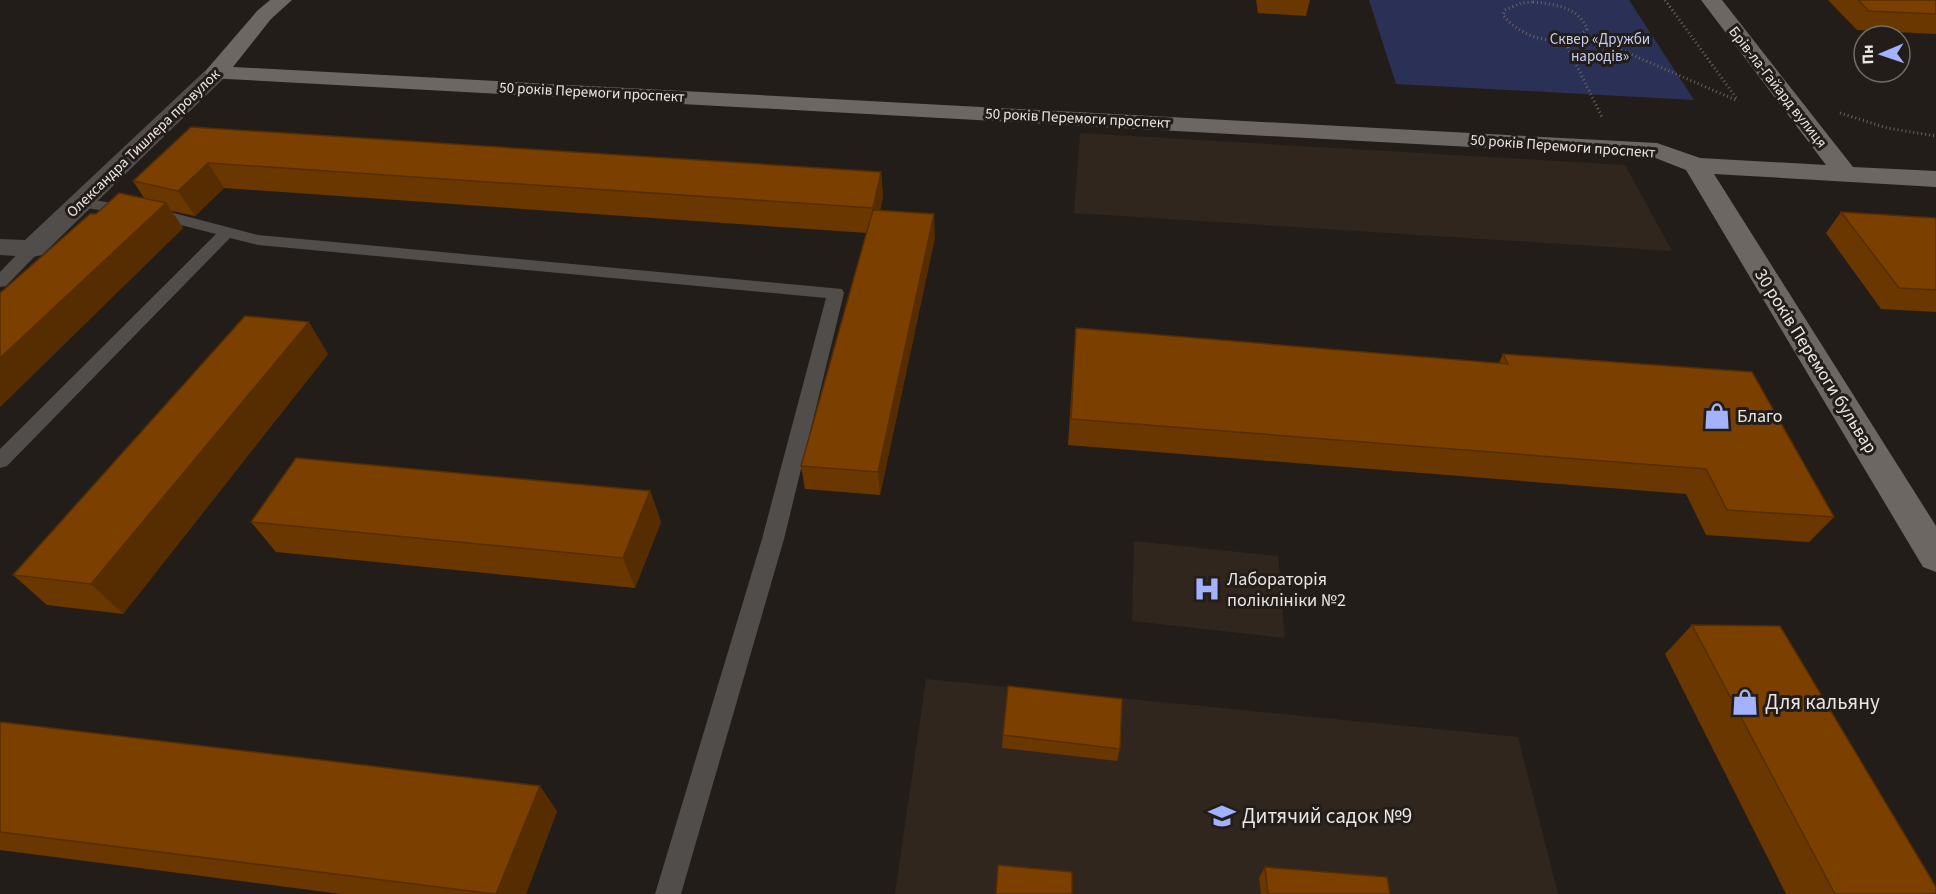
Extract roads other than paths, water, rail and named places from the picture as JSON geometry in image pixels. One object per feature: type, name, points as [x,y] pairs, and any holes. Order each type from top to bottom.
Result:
[{"type":"street","name":"Олександра Тишлера провулок","points":[[32,249],[216,74],[264,15],[282,0]]},
{"type":"street","name":"Брів-ла-Гайард вулиця","points":[[1711,0],[1845,173]]},
{"type":"street","name":"50 років Перемоги проспект","points":[[216,74],[778,101],[1657,150],[1696,165],[1936,179]]},
{"type":"street","name":"30 років Перемоги бульвар","points":[[1696,165],[1936,557]]},
{"type":"street","points":[[0,247],[32,249]]},
{"type":"lane","points":[[80,203],[166,216],[258,240],[836,293],[773,540],[668,894]]},
{"type":"lane","points":[[0,461],[227,232]]},
{"type":"lane","name":"Олександра Тишлера провулок","points":[[0,282],[32,249]]},
{"type":"place","name":"Благо","points":[[1717,416]]},
{"type":"place","name":"Лабораторія поліклініки №2","points":[[1207,589]]},
{"type":"place","name":"Для кальяну","points":[[1745,702]]},
{"type":"place","name":"Дитячий садок №9","points":[[1222,816]]},
{"type":"park label","name":"Сквер «Дружби народів»","points":[[1600,48]]}]
